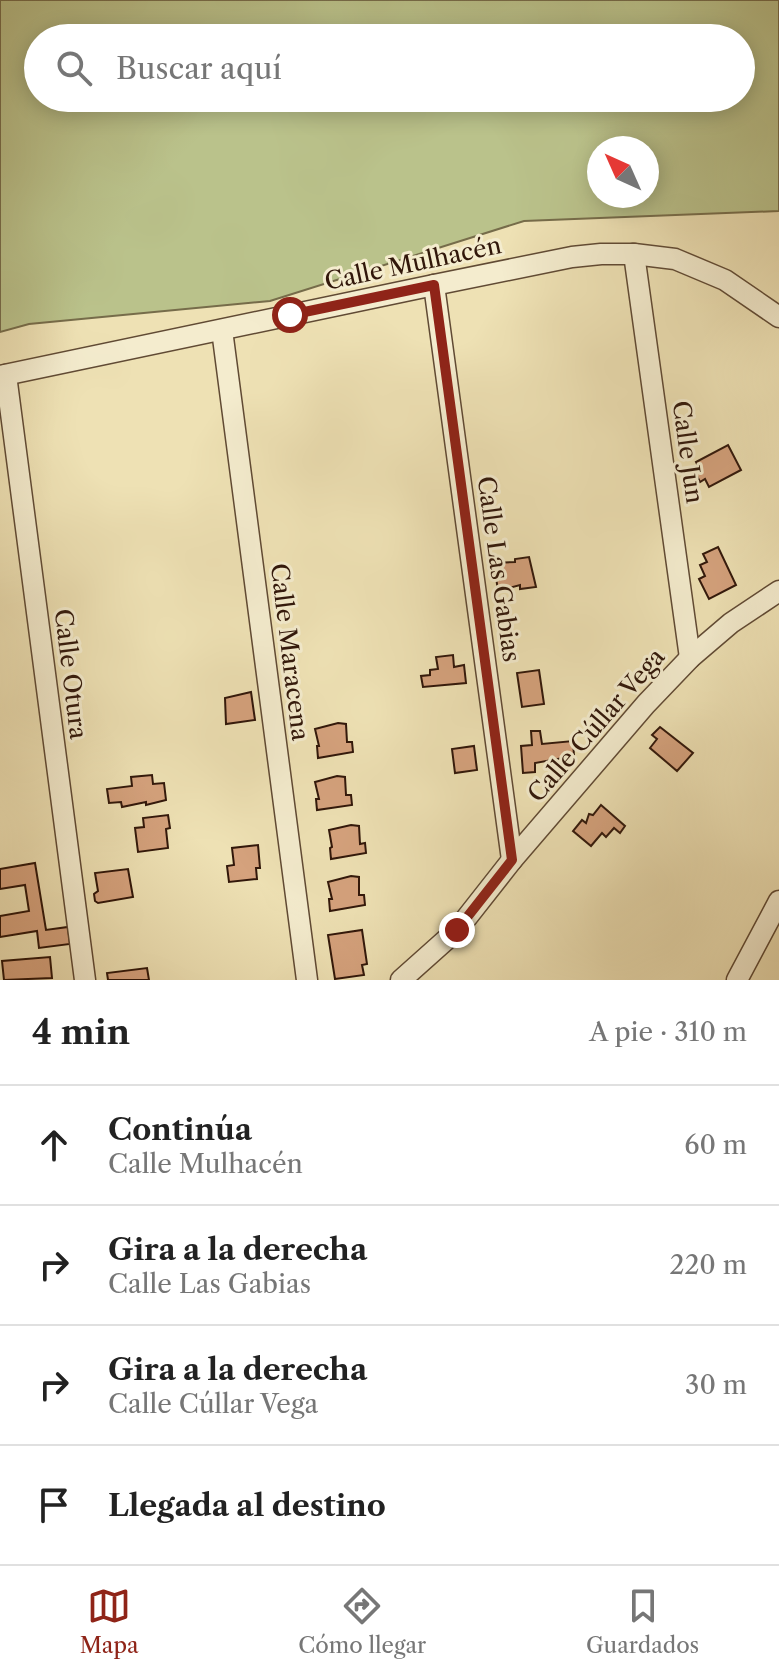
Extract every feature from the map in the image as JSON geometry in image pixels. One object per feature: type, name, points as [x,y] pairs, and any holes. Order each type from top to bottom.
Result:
[{"type":"street","name":"Calle Mulhacén","points":[[3,375],[572,257],[634,254],[675,259],[725,280],[779,317]]},
{"type":"street","name":"Calle Jun","points":[[634,254],[690,658]]},
{"type":"street","name":"Calle Las Gabias","points":[[434,285],[512,860]]},
{"type":"street","name":"Calle Maracena","points":[[222,330],[307,980]]},
{"type":"street","name":"Calle Otura","points":[[3,375],[85,980]]},
{"type":"street","name":"Calle Cúllar Vega","points":[[401,980],[457,930],[512,860],[646,704],[690,658],[731,623],[779,591]]},
{"type":"street","points":[[737,980],[779,901]]},
{"type":"green space","points":[[0,0],[779,0],[779,211],[524,221],[270,301],[29,324],[0,332]]},
{"type":"building","points":[[728,445],[741,470],[709,487],[705,479],[700,482],[695,472],[700,470],[696,462]]},
{"type":"building","points":[[718,547],[736,585],[709,599],[699,579],[705,576],[700,565],[707,562],[703,554]]},
{"type":"building","points":[[529,557],[536,587],[520,589],[520,585],[498,591],[494,563],[515,562],[515,559]]},
{"type":"building","points":[[453,655],[454,667],[464,665],[466,683],[423,687],[421,676],[430,675],[430,670],[438,669],[436,657]]},
{"type":"building","points":[[539,670],[544,704],[522,707],[517,673]]},
{"type":"building","points":[[251,692],[255,720],[226,724],[225,698]]},
{"type":"building","points":[[346,724],[347,742],[352,742],[353,752],[318,758],[315,729]]},
{"type":"building","points":[[660,727],[693,753],[677,771],[650,748],[657,739],[652,735]]},
{"type":"building","points":[[531,731],[540,731],[542,744],[573,741],[574,756],[535,763],[535,772],[523,773],[521,746],[532,745]]},
{"type":"building","points":[[474,746],[477,770],[455,773],[452,749]]},
{"type":"building","points":[[152,775],[153,784],[164,783],[166,800],[122,807],[121,802],[109,803],[107,789],[132,786],[131,777]]},
{"type":"building","points":[[345,777],[346,795],[351,795],[352,805],[317,810],[316,799],[319,799],[315,782]]},
{"type":"building","points":[[601,805],[625,826],[620,833],[614,828],[606,837],[602,833],[591,846],[573,831],[582,820],[586,823],[589,814],[593,815]]},
{"type":"building","points":[[168,815],[168,848],[138,852],[135,828],[144,827],[143,818]]},
{"type":"building","points":[[359,826],[360,844],[365,843],[366,853],[331,859],[329,830]]},
{"type":"building","points":[[258,845],[260,868],[256,868],[257,879],[229,882],[227,866],[234,865],[232,848]]},
{"type":"building","points":[[35,863],[46,930],[68,927],[70,944],[39,948],[37,931],[0,937],[0,916],[29,911],[25,885],[0,889],[0,869]]},
{"type":"building","points":[[128,869],[133,897],[95,901],[94,894],[98,891],[95,873]]},
{"type":"building","points":[[359,877],[359,895],[364,895],[365,905],[330,911],[329,899],[332,899],[328,882]]},
{"type":"building","points":[[362,930],[367,964],[362,965],[364,975],[335,979],[328,935]]},
{"type":"building","points":[[50,957],[52,978],[4,980],[2,961]]},
{"type":"building","points":[[147,968],[149,980],[108,980],[107,973]]},
{"type":"route","points":[[290,315],[434,285],[512,860],[457,930]]}]
